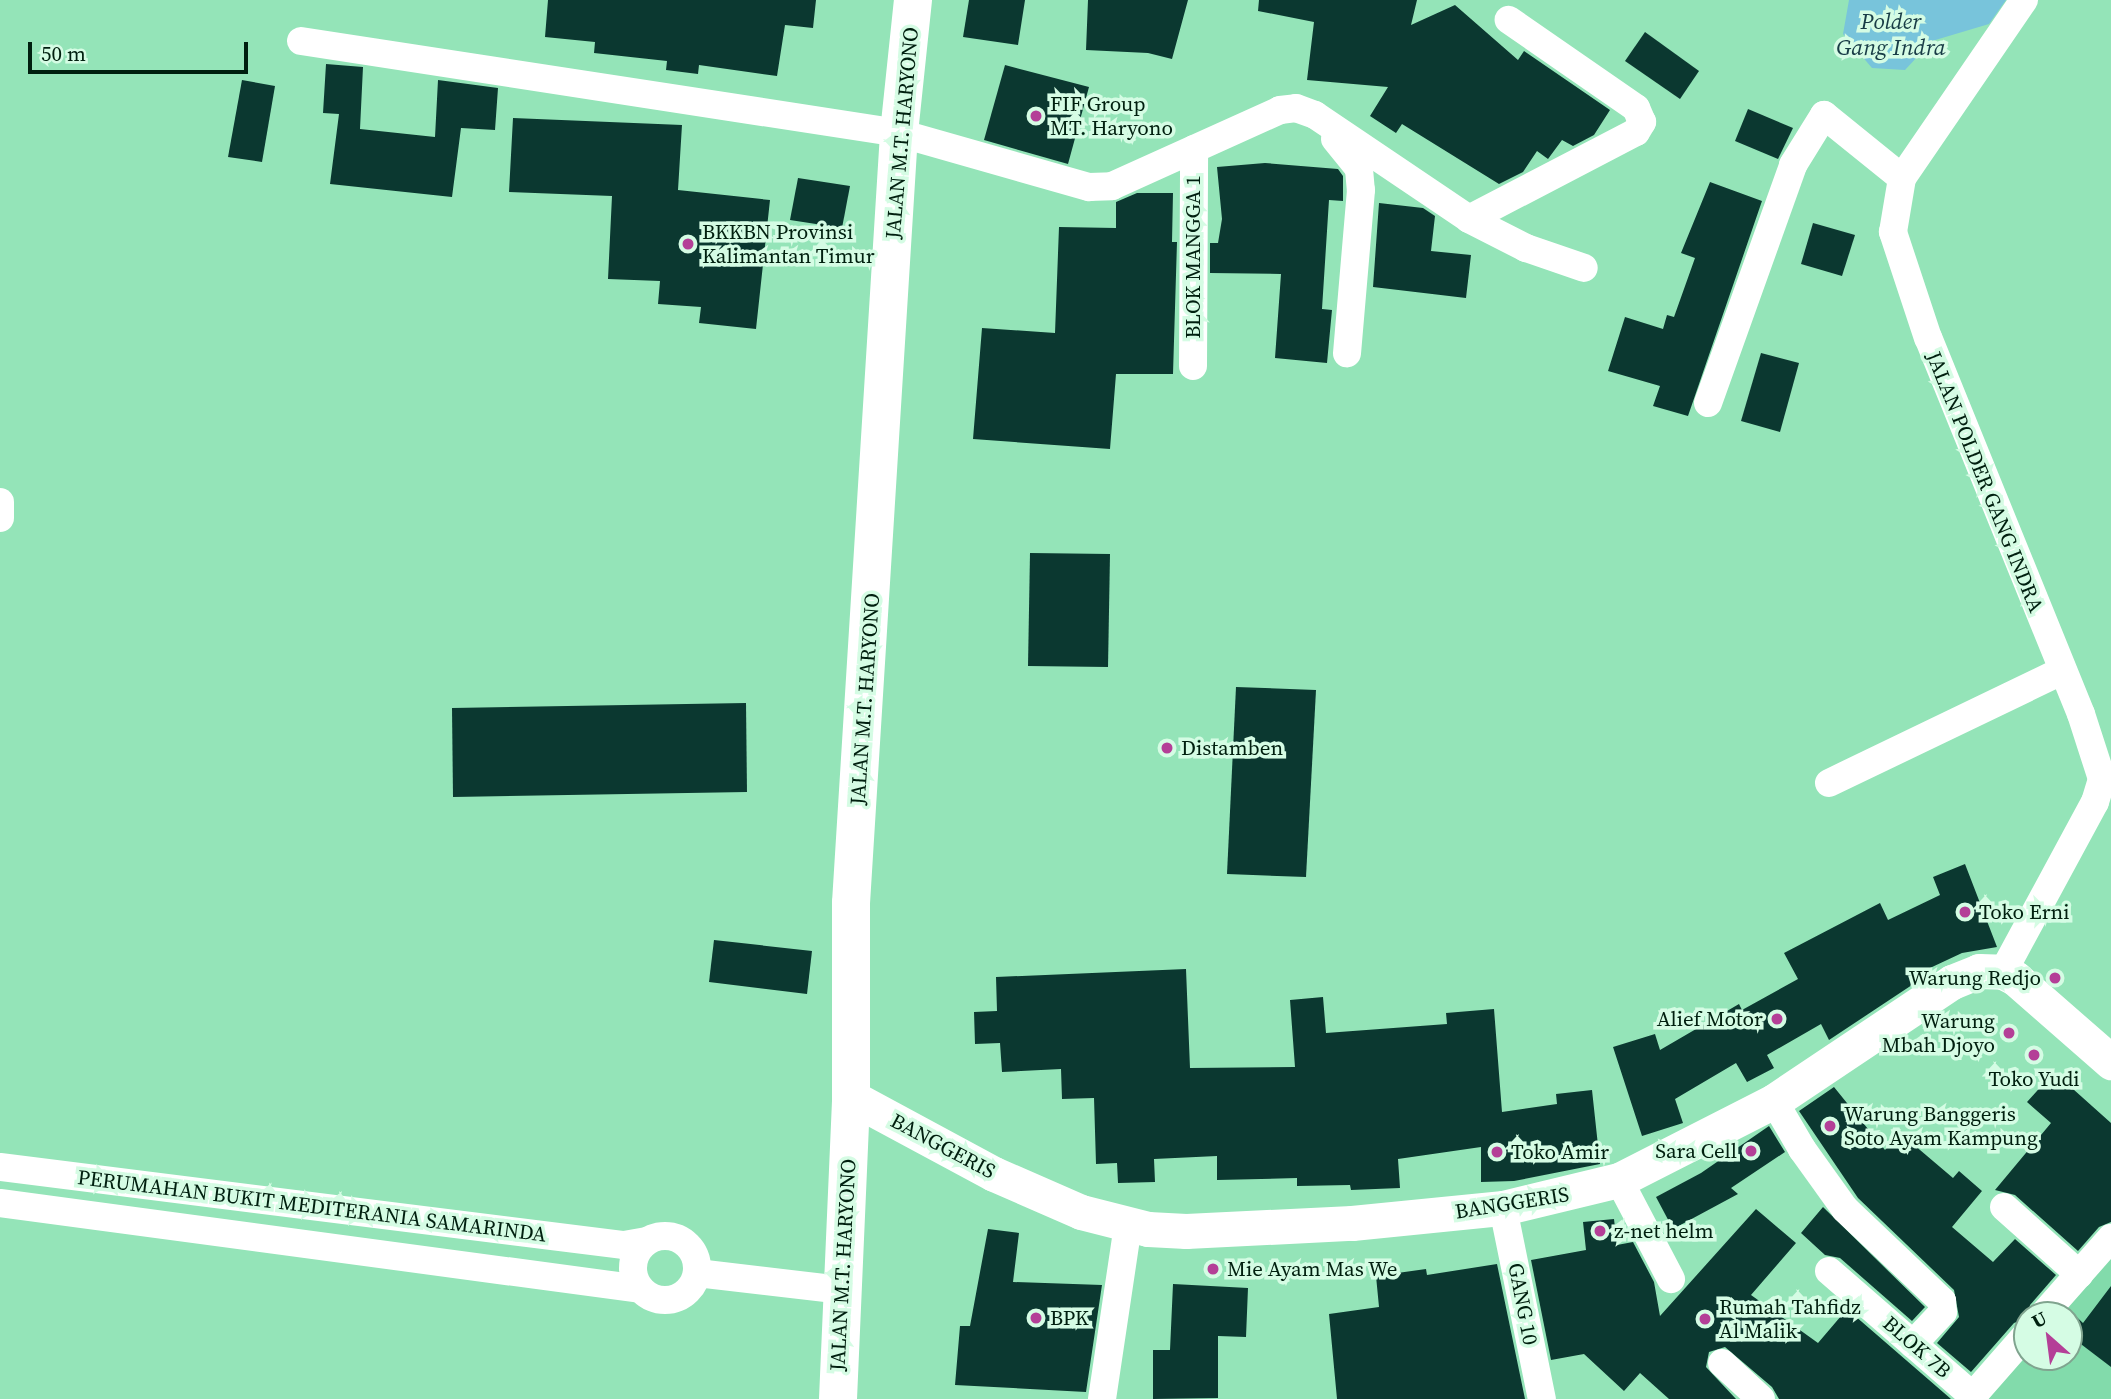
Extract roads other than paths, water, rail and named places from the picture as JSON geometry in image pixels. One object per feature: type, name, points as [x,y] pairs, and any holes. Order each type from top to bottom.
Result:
[{"type":"main road","name":"JALAN M.T. HARYONO","points":[[838,1399],[851,1097],[851,903],[899,133],[914,0]]},
{"type":"street","name":"JALAN POLDER GANG INDRA","points":[[2003,972],[2101,788],[2100,767],[1928,338],[1893,232],[1902,178],[2024,0]]},
{"type":"street","points":[[1469,219],[1636,132],[1642,122],[1636,108],[1509,20]]},
{"type":"street","points":[[301,41],[899,133],[1089,187],[1112,186],[1280,110],[1296,108],[1315,115],[1469,219],[1526,248],[1584,268]]},
{"type":"street","points":[[1315,115],[1359,169],[1347,353]]},
{"type":"street","points":[[1708,403],[1788,176],[1824,115],[1902,178]]},
{"type":"street","name":"BLOK MANGGA 1","points":[[1193,366],[1194,149]]},
{"type":"street","points":[[0,502],[0,518]]},
{"type":"street","points":[[1829,783],[2062,671]]},
{"type":"street","name":"BANGGERIS","points":[[851,1097],[994,1174],[1081,1212],[1128,1225],[1186,1231],[1352,1223],[1503,1208],[1619,1181],[1774,1101],[1962,976],[1990,970],[2003,972]]},
{"type":"street","points":[[2003,972],[2111,1062]]},
{"type":"street","points":[[1774,1101],[1802,1149],[1845,1209],[1942,1301],[1943,1312],[1913,1343]]},
{"type":"street","name":"PERUMAHAN BUKIT MEDITERANIA SAMARINDA","points":[[0,1167],[636,1243],[665,1235],[683,1240],[695,1255],[697,1273]]},
{"type":"street","points":[[1619,1181],[1671,1279]]},
{"type":"street","points":[[0,1203],[613,1282],[640,1289],[655,1299],[674,1299],[690,1289],[697,1273],[841,1290]]},
{"type":"street","points":[[2004,1207],[2080,1274]]},
{"type":"street","name":"GANG 10","points":[[1503,1208],[1542,1399]]},
{"type":"street","points":[[1102,1399],[1128,1225]]},
{"type":"street","points":[[2056,1301],[2111,1238]]},
{"type":"street","points":[[636,1243],[632,1272],[640,1289]]},
{"type":"street","name":"BLOK 7B","points":[[1829,1271],[1971,1397]]},
{"type":"street","points":[[1971,1397],[2013,1350]]},
{"type":"street","points":[[1722,1363],[1760,1399]]},
{"type":"water","name":"Polder Gang Indra","points":[[1849,0],[2006,0],[1989,24],[1932,41],[1905,70],[1872,68],[1843,34]]},
{"type":"place","name":"FIF Group MT. Haryono","points":[[1036,116]]},
{"type":"place","name":"BKKBN Provinsi Kalimantan Timur","points":[[688,244]]},
{"type":"place","name":"Distamben","points":[[1167,748]]},
{"type":"place","name":"Toko Erni","points":[[1965,912]]},
{"type":"place","name":"Warung Redjo","points":[[2055,978]]},
{"type":"place","name":"Alief Motor","points":[[1777,1019]]},
{"type":"place","name":"Warung Mbah Djoyo","points":[[2009,1033]]},
{"type":"place","name":"Toko Yudi","points":[[2034,1055]]},
{"type":"place","name":"Warung Banggeris Soto Ayam Kampung","points":[[1830,1126]]},
{"type":"place","name":"Sara Cell","points":[[1751,1151]]},
{"type":"place","name":"Toko Amir","points":[[1497,1152]]},
{"type":"place","name":"z-net helm","points":[[1600,1231]]},
{"type":"place","name":"Mie Ayam Mas We","points":[[1213,1269]]},
{"type":"place","name":"BPK","points":[[1036,1318]]},
{"type":"place","name":"Rumah Tahfidz Al Malik","points":[[1705,1319]]}]
